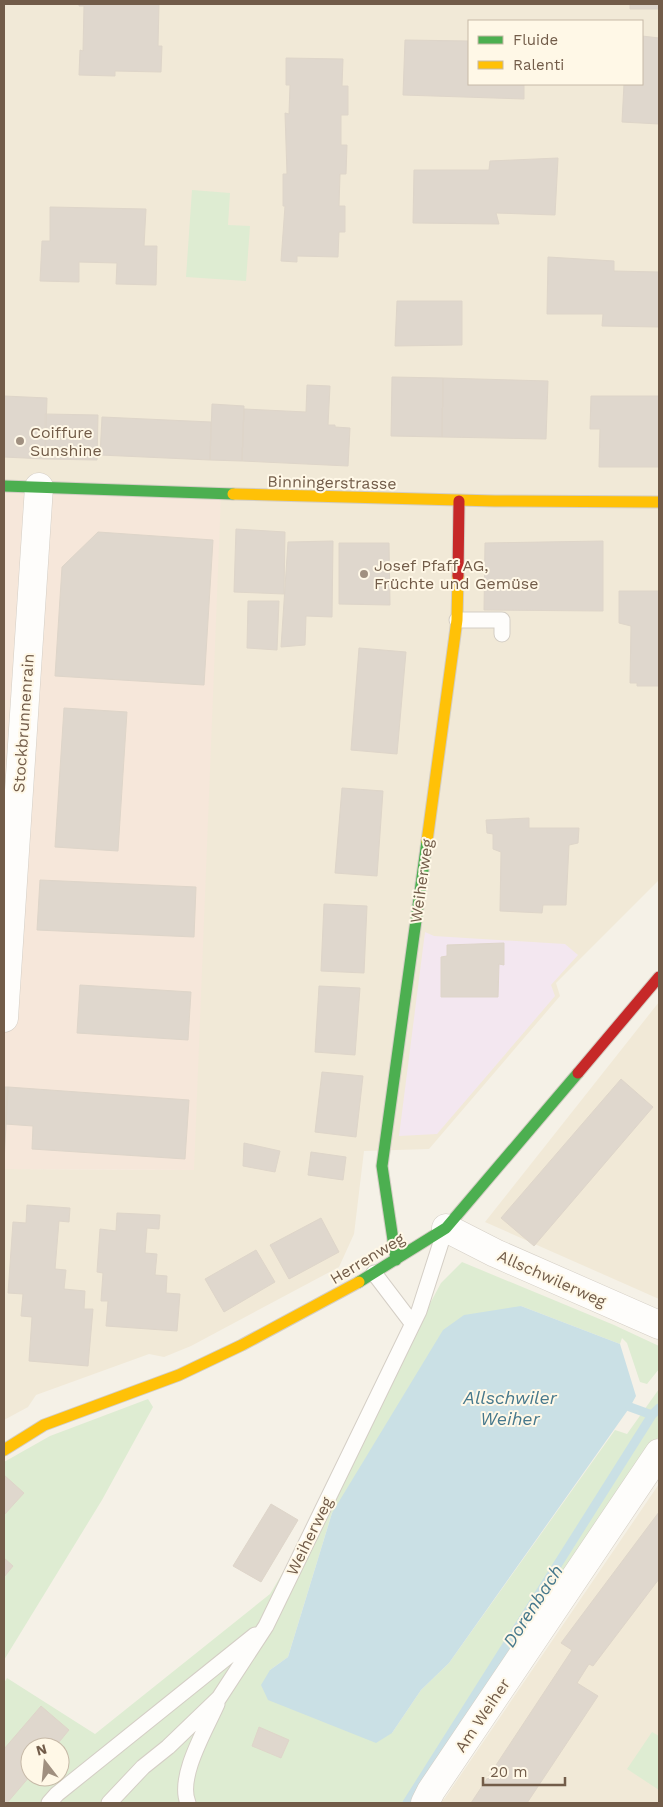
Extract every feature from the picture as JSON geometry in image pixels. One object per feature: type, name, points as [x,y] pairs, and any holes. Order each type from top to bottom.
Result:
[{"type":"street","name":"Binningerstrasse","points":[[4,486],[221,495],[459,501],[659,502]]},
{"type":"street","name":"Stockbrunnenrain","points":[[4,1018],[39,487]]},
{"type":"street","name":"Weiherweg","points":[[396,1260],[382,1166],[457,620],[459,501]]},
{"type":"street","name":"Herrenweg","points":[[4,1450],[44,1425],[179,1375],[242,1345],[374,1273],[446,1228],[659,976]]},
{"type":"street","name":"Allschwilerweg","points":[[446,1228],[495,1253],[659,1325]]},
{"type":"street","name":"Am Weiher","points":[[425,1803],[436,1783],[659,1453]]},
{"type":"lane","points":[[457,620],[502,620],[502,634]]},
{"type":"lane","name":"Weiherweg","points":[[109,1803],[143,1767],[168,1747],[220,1698],[266,1626],[419,1311],[446,1228]]},
{"type":"lane","points":[[374,1273],[412,1323]]},
{"type":"lane","points":[[49,1803],[57,1794],[266,1626]]},
{"type":"lane","points":[[188,1803],[184,1794],[185,1778],[220,1698]]},
{"type":"shaded area","points":[[4,4],[659,4],[659,880],[556,983],[560,996],[429,1149],[364,1151],[354,1234],[339,1267],[191,1346],[164,1357],[149,1354],[36,1395],[28,1407],[4,1420],[4,1169],[194,1170],[4,486]]},
{"type":"shaded area","points":[[4,486],[221,495],[194,1170],[4,1169]]},
{"type":"shaded area","points":[[425,932],[434,936],[565,944],[578,955],[551,985],[555,996],[437,1134],[399,1136]]},
{"type":"shaded area","points":[[659,1002],[659,1299],[485,1222]]},
{"type":"shaded area","points":[[659,1484],[659,1803],[440,1803],[445,1798]]},
{"type":"green space","points":[[192,190],[230,193],[228,225],[250,226],[246,281],[186,277]]},
{"type":"green space","points":[[462,1262],[614,1325],[659,1346],[659,1369],[647,1384],[640,1382],[627,1343],[622,1338],[620,1344],[521,1306],[332,1513],[288,1657],[270,1670],[392,1733],[421,1690],[449,1663],[615,1430],[627,1434],[659,1389],[659,1436],[412,1803],[4,1803],[4,1683],[7,1678],[95,1734],[270,1594],[313,1522],[441,1283]]},
{"type":"green space","points":[[148,1399],[153,1407],[102,1500],[4,1660],[4,1462],[50,1436]]},
{"type":"green space","points":[[652,1732],[659,1736],[659,1790],[627,1769]]},
{"type":"water","name":"Allschwiler Weiher","points":[[521,1306],[620,1344],[636,1396],[630,1407],[449,1663],[421,1690],[392,1733],[376,1743],[268,1700],[261,1685],[270,1670],[288,1657],[332,1513],[443,1330],[464,1315]]},
{"type":"building","points":[[79,4],[159,4],[158,46],[162,46],[161,72],[115,71],[115,76],[79,75],[80,50],[83,51],[84,6],[79,6]]},
{"type":"building","points":[[630,4],[659,4],[659,9],[630,9]]},
{"type":"building","points":[[643,36],[659,38],[659,124],[622,122],[624,85],[643,85]]},
{"type":"building","points":[[405,40],[468,41],[468,85],[524,85],[524,99],[403,95]]},
{"type":"building","points":[[286,58],[343,59],[342,86],[348,86],[348,115],[341,115],[341,145],[347,145],[346,174],[340,174],[339,206],[345,206],[345,232],[339,232],[338,257],[297,256],[297,262],[281,261],[285,206],[283,206],[283,174],[287,174],[285,113],[289,114],[290,85],[286,85]]},
{"type":"building","points":[[558,158],[555,215],[496,213],[499,224],[413,223],[414,170],[489,170],[490,161]]},
{"type":"building","points":[[50,207],[146,209],[144,246],[157,246],[156,285],[116,284],[117,263],[79,262],[79,282],[40,281],[42,241],[50,241]]},
{"type":"building","points":[[548,257],[614,261],[614,271],[659,272],[659,327],[602,326],[603,314],[547,314]]},
{"type":"building","points":[[397,301],[462,301],[462,345],[395,346]]},
{"type":"building","points":[[392,377],[443,378],[442,437],[391,436]]},
{"type":"building","points":[[443,378],[548,381],[546,439],[442,437]]},
{"type":"building","points":[[307,385],[330,386],[328,425],[350,428],[348,466],[242,461],[244,409],[306,412]]},
{"type":"building","points":[[4,396],[47,398],[45,459],[4,457]]},
{"type":"building","points":[[591,396],[659,396],[659,467],[599,467],[600,429],[590,429]]},
{"type":"building","points":[[212,404],[244,406],[242,461],[210,460]]},
{"type":"building","points":[[45,414],[98,415],[97,460],[45,459]]},
{"type":"building","points":[[102,417],[211,422],[210,460],[100,455]]},
{"type":"building","points":[[236,529],[285,532],[284,594],[234,592]]},
{"type":"building","points":[[98,532],[213,540],[204,685],[55,676],[62,567]]},
{"type":"building","points":[[333,541],[332,617],[306,616],[305,645],[281,647],[288,542]]},
{"type":"building","points":[[603,541],[603,611],[484,610],[485,543]]},
{"type":"building","name":"Josef Pfaff AG, Früchte und Gemüse","points":[[339,543],[389,543],[390,605],[339,604]]},
{"type":"building","points":[[619,591],[659,591],[659,686],[637,686],[637,683],[630,683],[631,626],[619,623]]},
{"type":"building","points":[[248,601],[279,601],[277,650],[247,648]]},
{"type":"building","points":[[359,648],[406,652],[397,754],[351,750]]},
{"type":"building","points":[[64,708],[127,712],[118,851],[55,847]]},
{"type":"building","points":[[342,788],[383,791],[377,876],[335,873]]},
{"type":"building","points":[[529,818],[529,828],[579,828],[578,843],[569,845],[566,905],[543,905],[542,913],[500,911],[501,852],[493,849],[493,834],[487,833],[486,820]]},
{"type":"building","points":[[40,880],[196,887],[194,937],[37,930]]},
{"type":"building","points":[[324,904],[367,906],[364,973],[321,971]]},
{"type":"building","points":[[504,943],[504,965],[499,964],[498,997],[441,997],[441,957],[447,956],[447,945]]},
{"type":"building","points":[[80,985],[191,992],[188,1040],[77,1033]]},
{"type":"building","points":[[319,986],[360,988],[355,1055],[315,1052]]},
{"type":"building","points":[[322,1072],[363,1076],[356,1137],[315,1132]]},
{"type":"building","points":[[621,1079],[653,1107],[534,1246],[501,1218]]},
{"type":"building","points":[[4,1087],[8,1087],[4,1162]]},
{"type":"building","points":[[8,1087],[189,1100],[185,1159],[32,1149],[33,1126],[5,1124]]},
{"type":"building","points":[[244,1143],[280,1151],[275,1172],[243,1166]]},
{"type":"building","points":[[311,1152],[346,1157],[343,1180],[308,1175]]},
{"type":"building","points":[[27,1205],[70,1208],[69,1222],[59,1221],[55,1269],[66,1270],[64,1289],[85,1291],[84,1309],[93,1309],[88,1366],[29,1361],[32,1317],[21,1316],[23,1294],[8,1293],[13,1222],[26,1223]]},
{"type":"building","points":[[117,1213],[160,1215],[159,1229],[147,1228],[145,1253],[157,1254],[155,1275],[167,1276],[166,1293],[180,1294],[177,1331],[106,1326],[108,1301],[101,1301],[103,1273],[97,1272],[100,1229],[116,1231]]},
{"type":"building","points":[[321,1218],[339,1252],[289,1279],[270,1245]]},
{"type":"building","points":[[256,1250],[275,1282],[224,1312],[205,1279]]},
{"type":"building","points":[[4,1475],[24,1493],[4,1515]]},
{"type":"building","points":[[271,1504],[298,1520],[261,1582],[233,1566]]},
{"type":"building","points":[[659,1512],[659,1579],[593,1666],[589,1664],[577,1683],[598,1696],[527,1803],[471,1803],[572,1650],[561,1643]]},
{"type":"building","points":[[4,1558],[13,1566],[4,1577]]},
{"type":"building","points":[[41,1706],[69,1730],[63,1737],[20,1737],[21,1787],[7,1803],[4,1803],[4,1749]]},
{"type":"building","points":[[259,1727],[289,1740],[281,1758],[252,1746]]},
{"type":"waterway","points":[[630,1407],[652,1415]]},
{"type":"waterway","name":"Dorenbach","points":[[407,1803],[652,1415],[659,1408]]},
{"type":"traffic: fast","points":[[4,486],[233,494]]},
{"type":"traffic: fast","points":[[396,1260],[382,1166],[427,841]]},
{"type":"traffic: fast","points":[[359,1282],[446,1228],[578,1073]]},
{"type":"traffic: slow","points":[[233,494],[495,501],[659,502]]},
{"type":"traffic: slow","points":[[427,841],[457,620],[458,576]]},
{"type":"traffic: slow","points":[[4,1450],[44,1425],[179,1375],[242,1345],[359,1282]]},
{"type":"traffic: jam","points":[[458,576],[459,501]]},
{"type":"traffic: jam","points":[[578,1073],[659,977]]},
{"type":"place","name":"Coiffure Sunshine","points":[[20,441]]},
{"type":"place","name":"Josef Pfaff AG, Früchte und Gemüse","points":[[364,574]]}]
